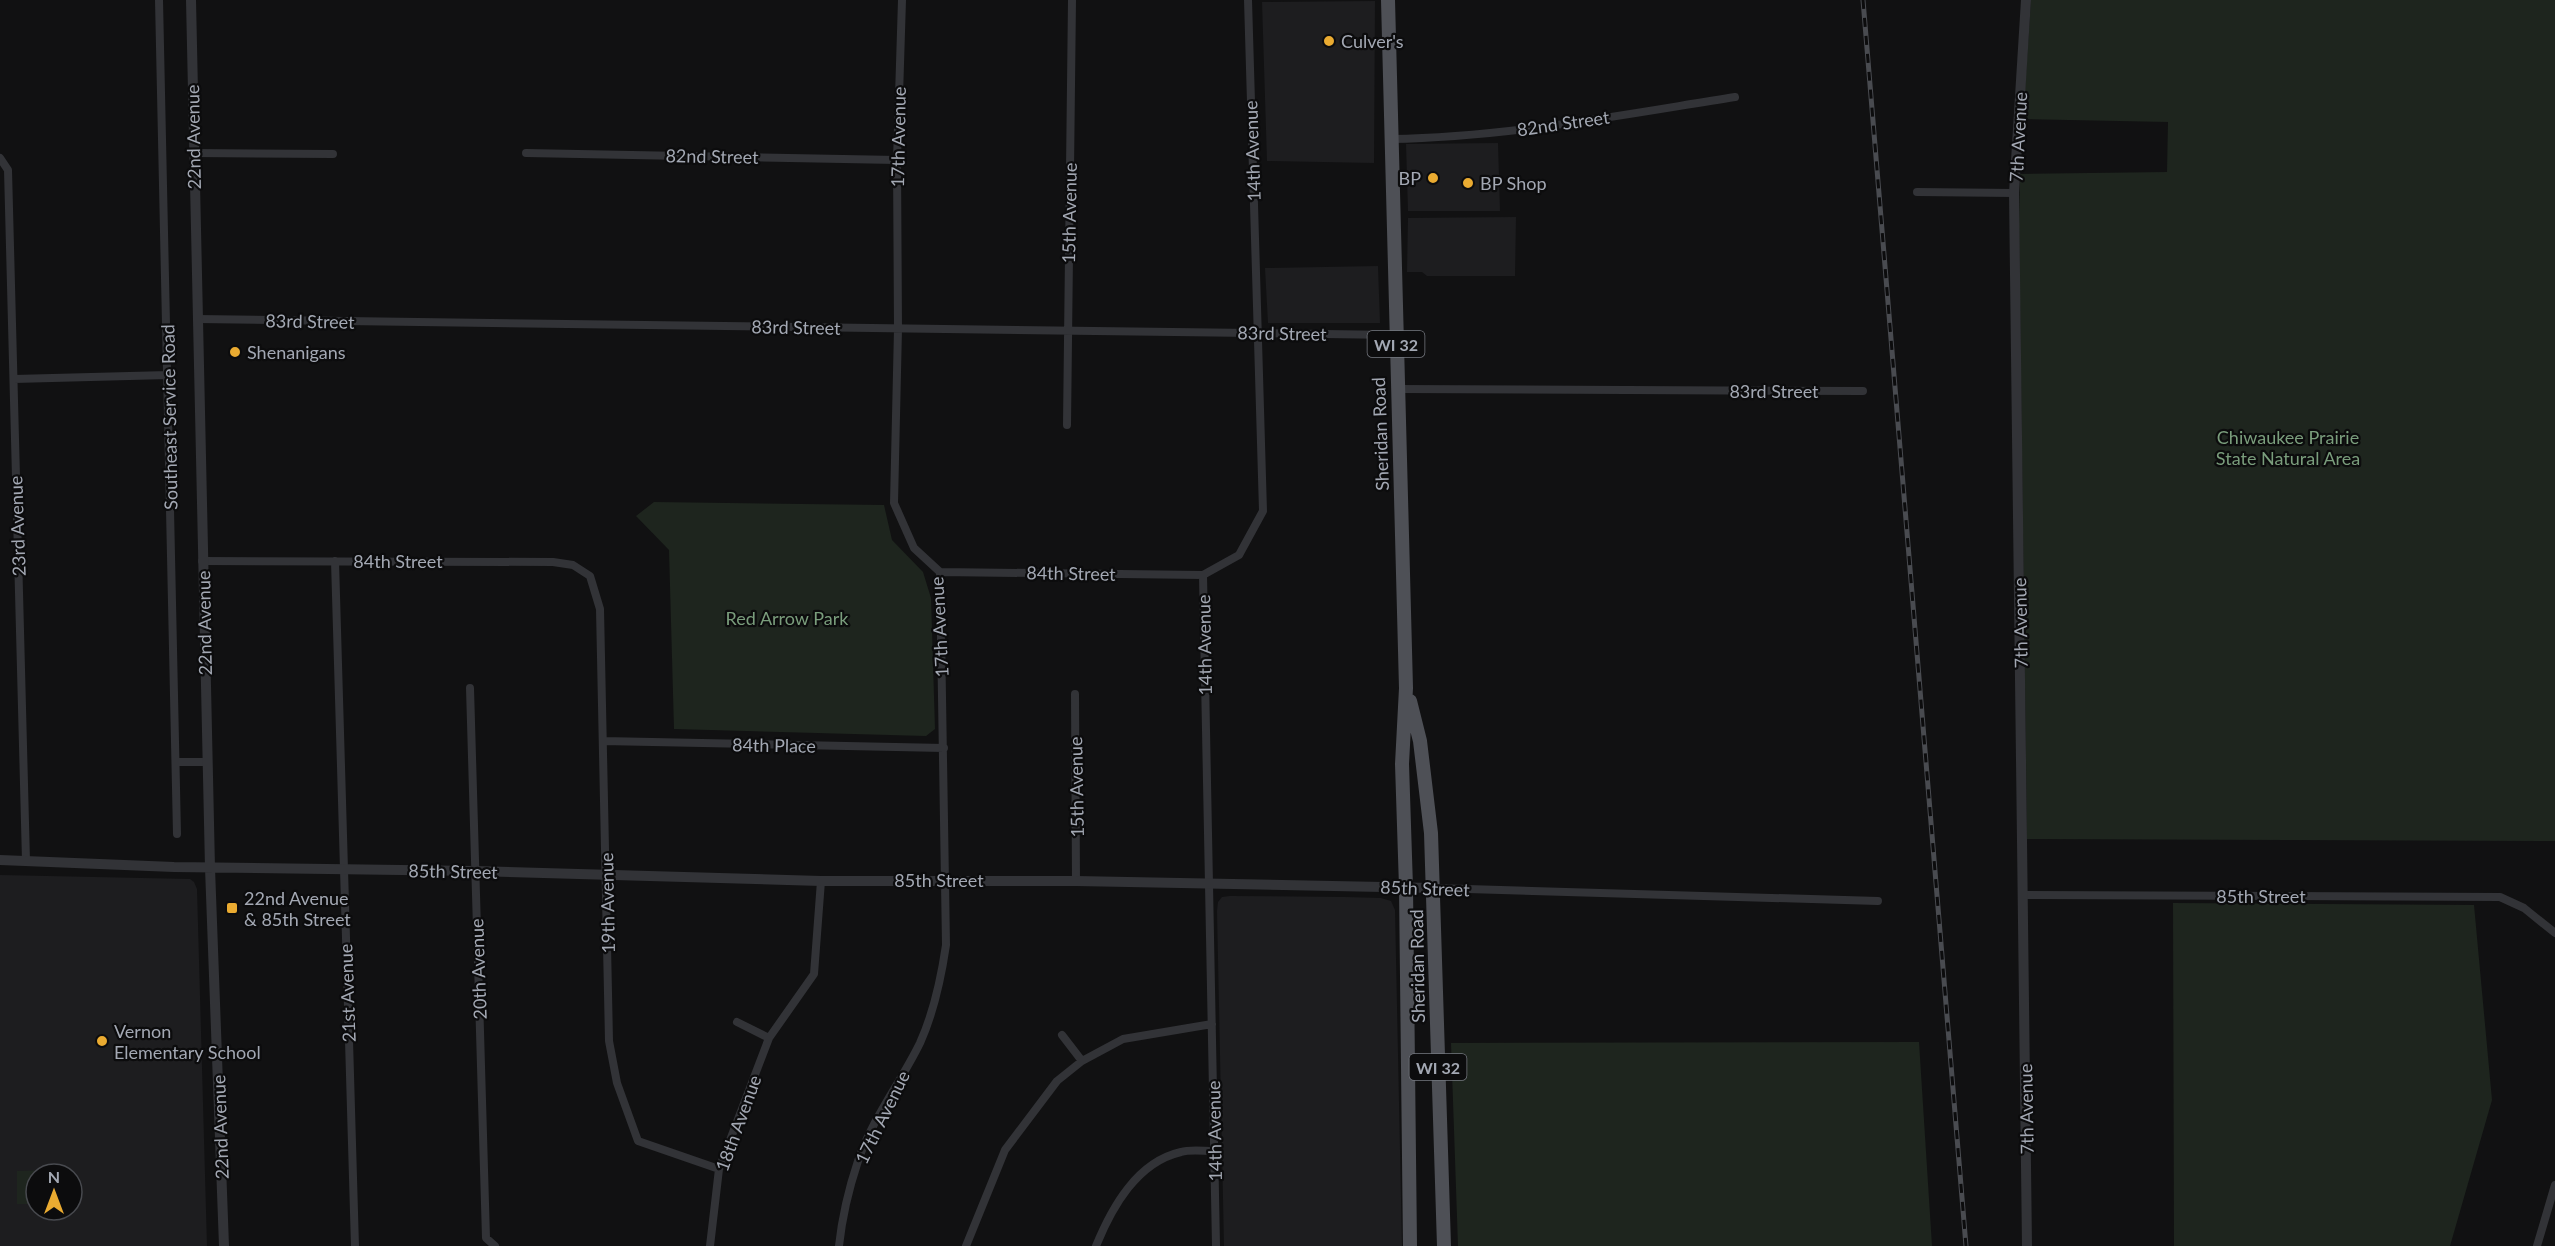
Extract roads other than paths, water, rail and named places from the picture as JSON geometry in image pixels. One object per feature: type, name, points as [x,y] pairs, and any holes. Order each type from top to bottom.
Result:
[{"type":"main road","name":"Sheridan Road","points":[[1389,0],[1406,688],[1402,764],[1406,887],[1410,1246]]},
{"type":"main road","name":"Sheridan Road","points":[[1406,688],[1420,741],[1431,833],[1444,1246]]},
{"type":"street","name":"Southeast Service Road","points":[[159,0],[177,834]]},
{"type":"street","name":"22nd Avenue","points":[[191,0],[207,762],[224,1246]]},
{"type":"street","name":"17th Avenue","points":[[840,1246],[842,1225],[858,1160],[920,1042],[940,987],[946,945],[939,572],[914,548],[894,503],[898,328],[897,160],[902,0]]},
{"type":"street","name":"15th Avenue","points":[[1067,425],[1072,0]]},
{"type":"street","name":"14th Avenue","points":[[1216,1246],[1203,575],[1239,555],[1263,511],[1248,0]]},
{"type":"street","name":"7th Avenue","points":[[2026,0],[2014,193],[2027,1246]]},
{"type":"street","name":"82nd Street","points":[[1391,139],[1450,138],[1524,130],[1735,97]]},
{"type":"street","points":[[194,153],[333,154]]},
{"type":"street","name":"82nd Street","points":[[526,153],[897,160]]},
{"type":"street","name":"23rd Avenue","points":[[0,158],[8,170],[26,861]]},
{"type":"street","points":[[1917,192],[2014,193]]},
{"type":"street","name":"83rd Street","points":[[197,319],[1396,335]]},
{"type":"street","points":[[14,379],[168,375]]},
{"type":"street","name":"83rd Street","points":[[1397,389],[1863,391]]},
{"type":"street","name":"84th Street","points":[[202,561],[553,562],[573,565],[590,576]]},
{"type":"street","name":"21st Avenue","points":[[335,561],[355,1246]]},
{"type":"street","name":"84th Street","points":[[939,572],[1203,575]]},
{"type":"street","name":"19th Avenue","points":[[590,576],[600,609],[609,1041],[617,1083],[638,1141],[719,1168]]},
{"type":"street","name":"20th Avenue","points":[[470,688],[486,1238],[495,1246]]},
{"type":"street","name":"15th Avenue","points":[[1075,694],[1076,881]]},
{"type":"street","name":"84th Place","points":[[603,741],[944,748]]},
{"type":"street","points":[[176,762],[207,762]]},
{"type":"street","name":"85th Street","points":[[0,860],[210,868],[475,871],[821,881],[1076,881],[1406,887],[1878,901]]},
{"type":"street","name":"18th Avenue","points":[[710,1246],[719,1168],[769,1038],[814,974],[821,881]]},
{"type":"street","name":"85th Street","points":[[2023,895],[2500,897],[2524,908],[2555,933]]},
{"type":"street","points":[[737,1022],[769,1038]]},
{"type":"street","points":[[966,1246],[1005,1150],[1057,1081],[1082,1061],[1123,1040],[1212,1024]]},
{"type":"street","points":[[1062,1035],[1082,1061]]},
{"type":"street","points":[[1096,1246],[1109,1214],[1146,1168],[1181,1152],[1214,1151]]},
{"type":"street","points":[[2536,1246],[2553,1203],[2555,1185]]},
{"type":"railway","points":[[1863,0],[1966,1246]]},
{"type":"place","name":"Culver's","points":[[1329,41]]},
{"type":"place","name":"BP","points":[[1433,178]]},
{"type":"place","name":"BP Shop","points":[[1468,183]]},
{"type":"place","name":"Shenanigans","points":[[235,352]]},
{"type":"place","name":"22nd Avenue & 85th Street","points":[[232,908]]},
{"type":"place","name":"Vernon Elementary School","points":[[102,1041]]},
{"type":"park label","name":"Chiwaukee Prairie State Natural Area","points":[[2288,447]]},
{"type":"park label","name":"Red Arrow Park","points":[[787,618]]}]
